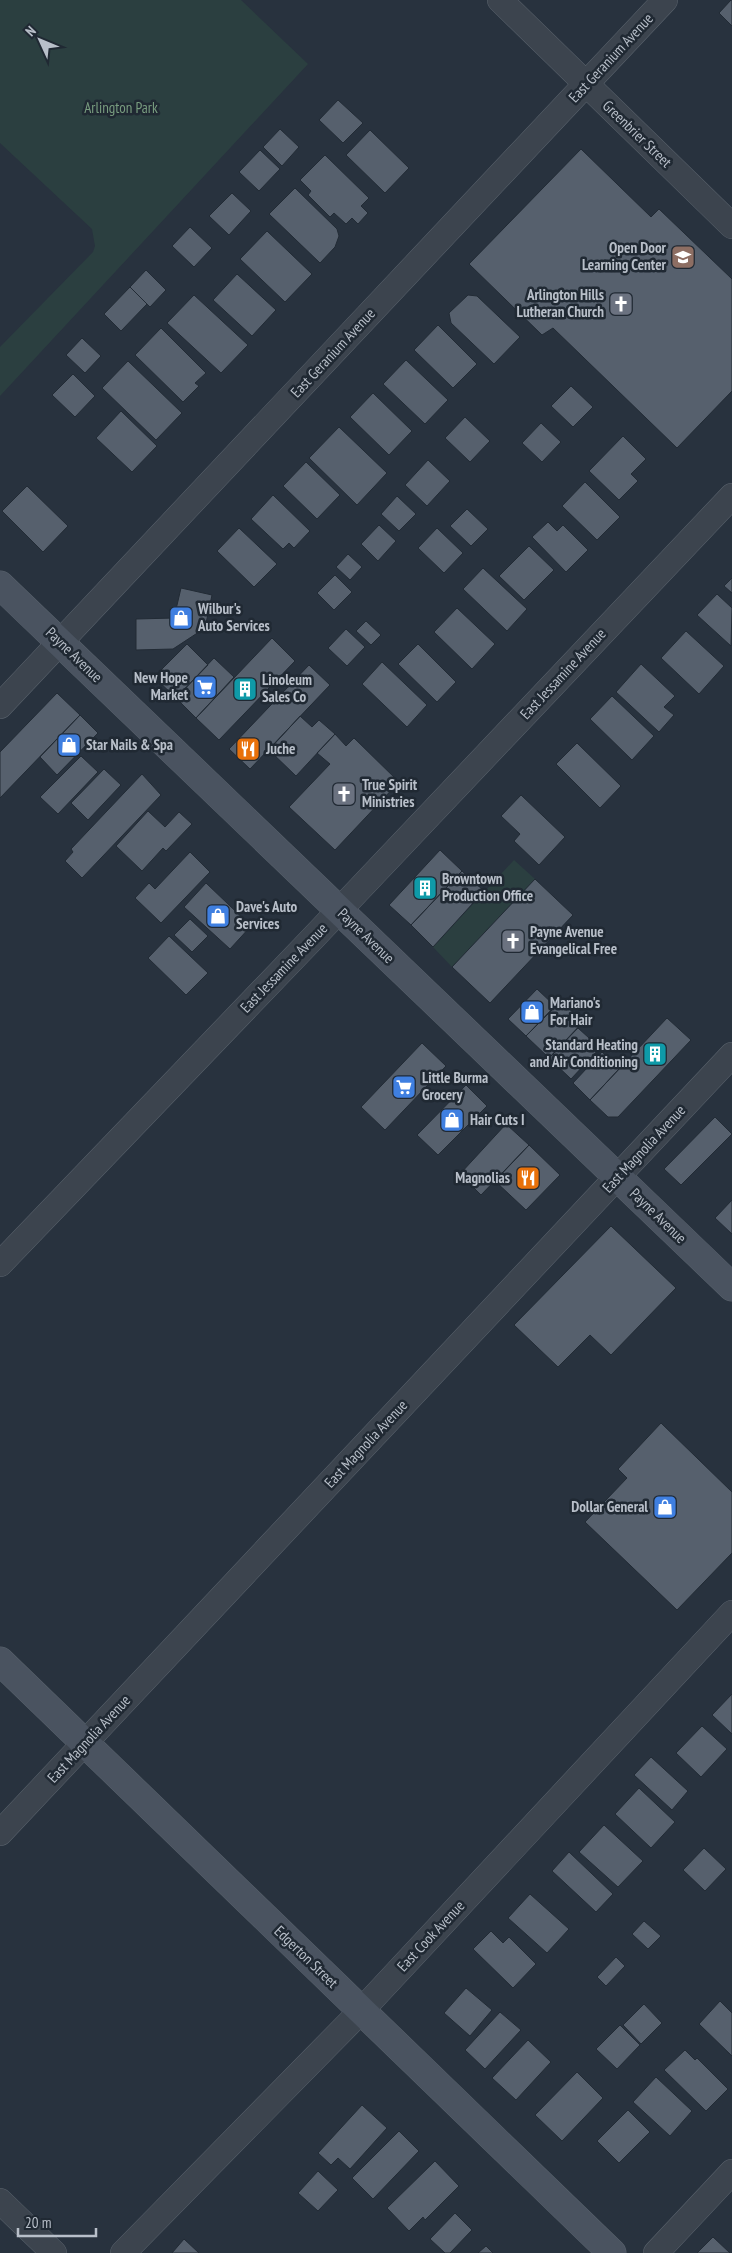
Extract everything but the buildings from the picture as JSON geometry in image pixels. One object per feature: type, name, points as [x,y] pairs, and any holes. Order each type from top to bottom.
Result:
[{"type":"street","name":"Greenbrier Street","points":[[500,0],[732,226]]},
{"type":"street","name":"East Geranium Avenue","points":[[0,706],[665,0]]},
{"type":"street","name":"East Jessamine Avenue","points":[[0,1264],[732,496]]},
{"type":"street","name":"Payne Avenue","points":[[0,585],[732,1287]]},
{"type":"street","name":"East Magnolia Avenue","points":[[0,1833],[732,1055]]},
{"type":"street","name":"East Cook Avenue","points":[[123,2253],[361,2011],[732,1613]]},
{"type":"street","name":"Edgerton Street","points":[[0,1660],[612,2253]]},
{"type":"street","points":[[656,2253],[732,2172]]},
{"type":"street","points":[[0,2201],[54,2253]]},
{"type":"green space","name":"Arlington Park","points":[[0,0],[241,0],[308,64],[0,396],[0,347],[93,252],[95,246],[92,229],[0,143]]},
{"type":"green space","points":[[514,860],[535,879],[452,967],[433,947]]},
{"type":"place","name":"Open Door Learning Center","points":[[683,257]]},
{"type":"place","name":"Arlington Hills Lutheran Church","points":[[621,304]]},
{"type":"place","name":"Wilbur's Auto Services","points":[[181,618]]},
{"type":"place","name":"New Hope Market","points":[[205,687]]},
{"type":"place","name":"Linoleum Sales Co","points":[[245,689]]},
{"type":"place","name":"Star Nails & Spa","points":[[69,745]]},
{"type":"place","name":"Juche","points":[[248,749]]},
{"type":"place","name":"True Spirit Ministries","points":[[344,794]]},
{"type":"place","name":"Browntown Production Office","points":[[425,888]]},
{"type":"place","name":"Dave's Auto Services","points":[[218,916]]},
{"type":"place","name":"Payne Avenue Evangelical Free","points":[[513,941]]},
{"type":"place","name":"Mariano's For Hair","points":[[532,1012]]},
{"type":"place","name":"Standard Heating and Air Conditioning","points":[[655,1054]]},
{"type":"place","name":"Little Burma Grocery","points":[[404,1087]]},
{"type":"place","name":"Hair Cuts I","points":[[452,1120]]},
{"type":"place","name":"Magnolias","points":[[528,1178]]},
{"type":"place","name":"Dollar General","points":[[665,1507]]}]
